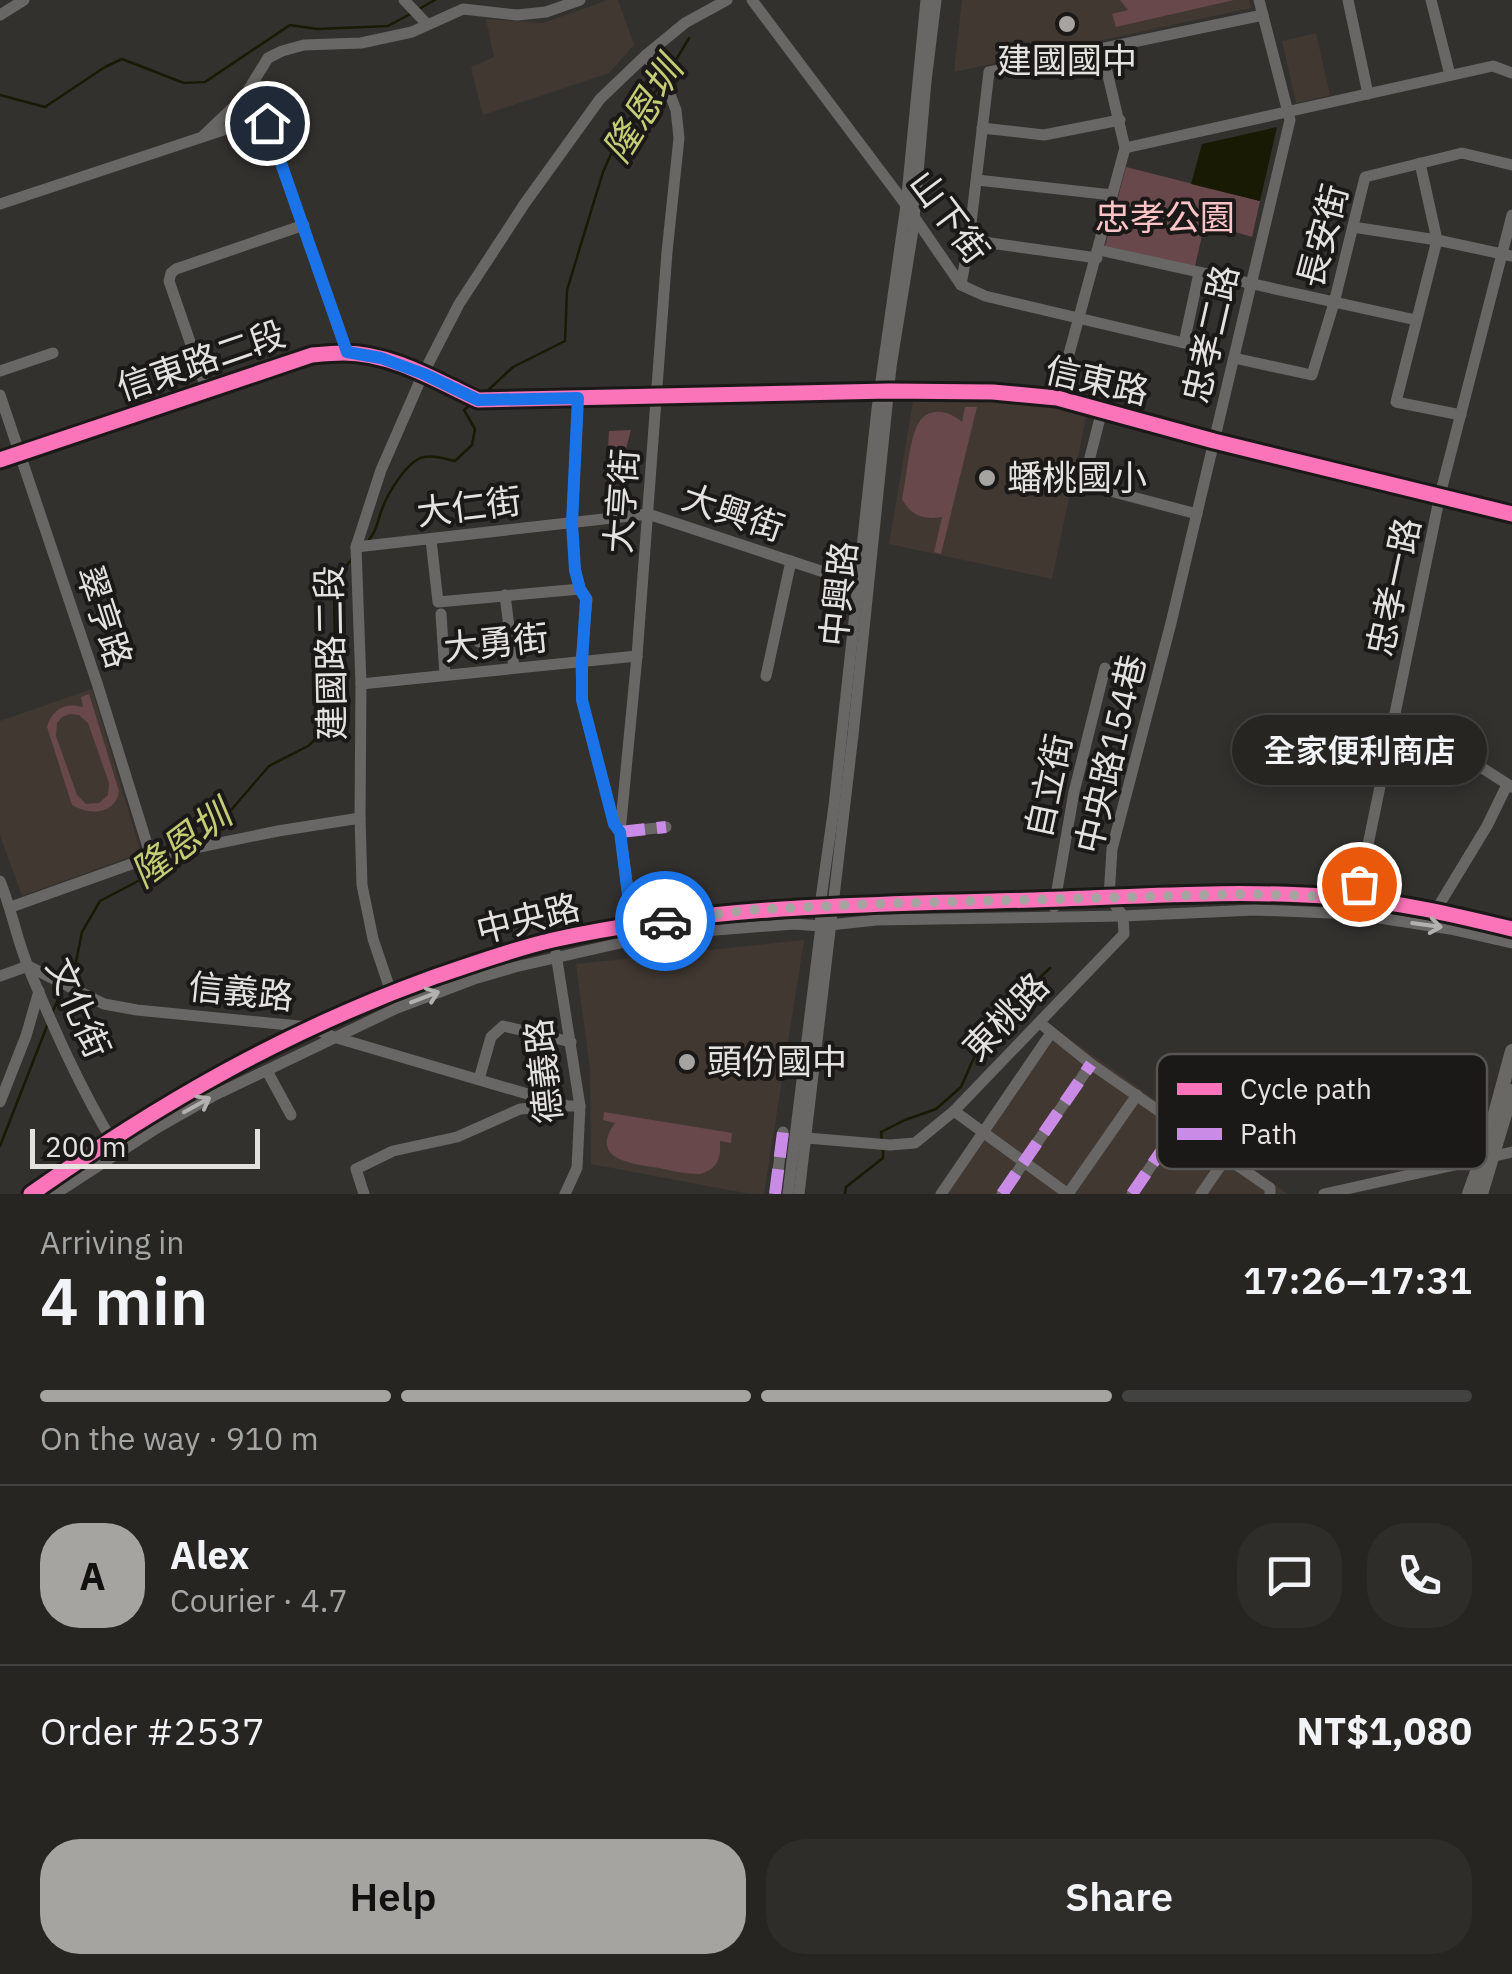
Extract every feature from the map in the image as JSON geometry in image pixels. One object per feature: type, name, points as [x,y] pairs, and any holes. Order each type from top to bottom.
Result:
[{"type":"main road","points":[[1487,1162],[1512,1051]]},
{"type":"main road","points":[[1488,1157],[1512,1091]]},
{"type":"main road","points":[[1469,1194],[1482,1169]]},
{"type":"main road","points":[[1481,1194],[1486,1169]]},
{"type":"street","points":[[0,15],[24,0]]},
{"type":"street","points":[[200,139],[244,97],[268,58],[282,51],[304,45],[361,43],[412,32],[416,13],[474,8],[517,15],[546,12],[580,0]]},
{"type":"street","name":"建國路二段","points":[[396,1008],[374,940],[362,885],[356,547],[382,470],[424,374],[459,304],[526,203],[600,99],[685,23],[727,0]]},
{"type":"street","name":"山下街","points":[[752,0],[906,204],[961,285],[985,296],[1184,343],[1199,273]]},
{"type":"street","name":"中興路","points":[[788,1194],[839,806],[926,0]]},
{"type":"street","name":"中興路","points":[[839,806],[857,583],[914,218],[936,0]]},
{"type":"street","name":"忠孝二路","points":[[1171,624],[1290,120],[1259,0]]},
{"type":"street","points":[[1348,0],[1368,94]]},
{"type":"street","points":[[1431,0],[1450,75]]},
{"type":"street","points":[[961,285],[989,72],[1263,15]]},
{"type":"street","points":[[1057,398],[1125,148],[1102,50]]},
{"type":"street","name":"大亨街","points":[[632,926],[620,832],[679,138],[676,110],[646,55]]},
{"type":"street","points":[[1125,148],[1493,66],[1512,73]]},
{"type":"street","points":[[0,204],[260,118],[267,123],[347,352]]},
{"type":"street","points":[[982,128],[1044,135],[1120,120]]},
{"type":"street","name":"長安街","points":[[1234,358],[1312,375],[1365,177],[1462,153],[1512,165]]},
{"type":"street","points":[[1420,163],[1436,240],[1396,402],[1460,416]]},
{"type":"street","points":[[976,180],[1112,195]]},
{"type":"street","name":"忠孝一路","points":[[1354,914],[1440,495],[1507,255],[1512,215]]},
{"type":"street","points":[[206,391],[169,281],[171,274],[304,225]]},
{"type":"street","points":[[1353,227],[1507,255]]},
{"type":"street","points":[[969,240],[1098,254],[1416,320]]},
{"type":"street","points":[[0,371],[53,352]]},
{"type":"street","name":"信東路二段","points":[[0,460],[312,355],[347,352],[381,358],[477,400],[657,397]]},
{"type":"street","name":"信東路","points":[[657,397],[993,392],[1057,398],[1512,514]]},
{"type":"street","name":"翠亨路","points":[[0,395],[151,857]]},
{"type":"street","points":[[578,398],[572,523],[575,570],[586,599],[582,700],[614,824],[620,832],[666,826]]},
{"type":"street","points":[[1102,410],[1087,469],[1090,483],[1197,514]]},
{"type":"street","name":"大仁街","points":[[356,547],[648,514]]},
{"type":"street","name":"大興街","points":[[648,514],[857,583]]},
{"type":"street","points":[[430,540],[445,675]]},
{"type":"street","points":[[766,676],[791,562]]},
{"type":"street","points":[[439,608],[506,595],[580,589]]},
{"type":"street","points":[[506,595],[514,668]]},
{"type":"street","name":"中央路154巷","points":[[1109,897],[1112,849],[1171,624]]},
{"type":"street","points":[[479,642],[511,639]]},
{"type":"street","name":"大勇街","points":[[361,684],[637,656]]},
{"type":"street","name":"自立街","points":[[1054,916],[1074,792],[1104,668]]},
{"type":"street","points":[[1394,719],[1420,728],[1509,786],[1436,910]]},
{"type":"street","points":[[10,907],[151,857],[360,818]]},
{"type":"street","name":"文化街","points":[[0,881],[28,966],[63,1051],[119,1152]]},
{"type":"street","name":"中央路","points":[[32,1194],[207,1080],[309,1028],[470,964],[551,940],[748,910],[1249,894],[1338,897],[1436,910],[1512,929]]},
{"type":"street","points":[[1109,897],[1123,916]]},
{"type":"street","name":"中央路","points":[[55,1194],[215,1096],[396,1008],[474,979],[625,942],[794,924],[1255,910],[1354,914],[1450,929],[1512,944]]},
{"type":"street","name":"東桃路","points":[[794,1136],[915,1143],[954,1111],[1124,934],[1123,916]]},
{"type":"street","name":"德義路","points":[[551,940],[571,1042],[577,1168],[565,1194]]},
{"type":"street","points":[[0,976],[28,966]]},
{"type":"street","name":"信義路","points":[[28,966],[104,1004],[309,1028],[574,1106]]},
{"type":"street","points":[[0,1102],[39,990]]},
{"type":"street","points":[[1040,1022],[1091,1064],[1157,1109]]},
{"type":"street","points":[[479,1079],[492,1037],[503,1026],[571,1042]]},
{"type":"street","points":[[940,1194],[1051,1033]]},
{"type":"street","points":[[1002,1194],[1091,1064]]},
{"type":"street","points":[[267,1071],[291,1114]]},
{"type":"street","points":[[954,1111],[1068,1194],[1137,1095]]},
{"type":"street","points":[[364,1194],[356,1169],[393,1151],[456,1137],[520,1109],[574,1106]]},
{"type":"street","points":[[775,1194],[794,1136]]},
{"type":"street","name":"中興路","points":[[794,1136],[798,1194]]},
{"type":"street","points":[[1488,1157],[1512,1152]]},
{"type":"street","points":[[1132,1194],[1157,1157]]},
{"type":"street","points":[[1201,1194],[1218,1169]]},
{"type":"street","points":[[1242,1169],[1270,1188],[1270,1194]]},
{"type":"street","points":[[1324,1194],[1435,1169]]},
{"type":"shaded area","points":[[618,0],[634,45],[609,73],[483,115],[471,67],[494,57],[486,19],[543,23]]},
{"type":"shaded area","name":"建國國中","points":[[962,0],[1249,0],[1251,8],[954,72]]},
{"type":"shaded area","points":[[1316,33],[1330,95],[1296,103],[1282,41]]},
{"type":"shaded area","points":[[1277,127],[1260,201],[1191,184],[1202,144]]},
{"type":"shaded area","name":"蟠桃國小","points":[[983,399],[1087,413],[1052,579],[889,544],[913,402]]},
{"type":"shaded area","points":[[92,689],[141,853],[22,896],[0,835],[0,721]]},
{"type":"shaded area","name":"頭份國中","points":[[804,940],[764,1194],[591,1164],[590,1069],[576,964]]},
{"type":"shaded area","points":[[1050,1025],[1157,1101],[1157,1169],[1253,1169],[1288,1194],[937,1194]]},
{"type":"green space","points":[[1120,0],[1234,0],[1116,27],[1112,14],[1128,10]]},
{"type":"green space","name":"忠孝公園","points":[[1126,167],[1260,201],[1252,237],[1205,223],[1195,266],[1105,246]]},
{"type":"green space","points":[[965,407],[977,407],[941,554],[934,552],[942,517],[919,516],[902,499],[911,443],[925,416],[943,412],[962,422]]},
{"type":"green space","points":[[631,430],[610,509],[605,511],[609,431]]},
{"type":"green space","points":[[89,694],[119,791],[113,804],[101,811],[72,805],[47,727],[60,708],[83,707],[81,697]],"holes":[[[79,715],[88,723],[109,783],[108,795],[99,803],[86,804],[77,795],[56,736],[62,717]]]},
{"type":"green space","points":[[604,1112],[732,1133],[731,1143],[720,1141],[717,1162],[700,1174],[627,1162],[610,1152],[608,1135],[615,1123],[603,1120]]},
{"type":"waterway","points":[[419,9],[435,0]]},
{"type":"waterway","points":[[0,95],[45,107],[122,59],[184,83],[205,82],[290,25],[317,29],[388,26],[412,13]]},
{"type":"waterway","name":"隆恩圳","points":[[667,75],[689,38]]},
{"type":"waterway","name":"隆恩圳","points":[[484,394],[513,367],[565,341],[567,290],[603,172],[621,132],[660,86]]},
{"type":"waterway","name":"隆恩圳","points":[[369,540],[387,497],[411,465],[428,457],[455,461],[472,445],[475,429],[464,410],[474,402]]},
{"type":"waterway","name":"隆恩圳","points":[[189,844],[232,809],[269,766],[308,746],[326,730],[328,682],[335,647],[334,595],[342,571],[352,559]]},
{"type":"waterway","name":"隆恩圳","points":[[66,982],[76,962],[82,932],[100,901],[161,869],[172,859]]},
{"type":"waterway","name":"隆恩圳","points":[[882,1141],[881,1132],[936,1109],[961,1087],[987,1028],[1050,968]]},
{"type":"waterway","name":"隆恩圳","points":[[52,1013],[63,989]]},
{"type":"waterway","name":"隆恩圳","points":[[0,1146],[47,1026]]},
{"type":"waterway","name":"隆恩圳","points":[[845,1194],[846,1187],[883,1158],[883,1149]]},
{"type":"marked path","points":[[479,642],[511,639]]},
{"type":"marked path","points":[[620,832],[666,827]]},
{"type":"marked path","points":[[1002,1194],[1091,1064]]},
{"type":"marked path","points":[[775,1194],[783,1132]]},
{"type":"marked path","points":[[1132,1194],[1157,1157]]},
{"type":"cycle path","points":[[0,460],[312,355],[344,353],[397,363],[478,400],[889,391],[993,392],[1057,398],[1512,514]]},
{"type":"cycle path","points":[[31,1194],[176,1100],[326,1021],[493,957],[612,928],[792,908],[1222,894],[1358,899],[1512,929]]},
{"type":"way so far","points":[[665,921],[748,910],[870,904],[1245,894],[1356,900],[1359,884]]},
{"type":"place","name":"建國國中","points":[[1067,24]]},
{"type":"place","name":"蟠桃國小","points":[[987,478]]},
{"type":"place","name":"全家便利商店","points":[[1359,884]]},
{"type":"place","name":"頭份國中","points":[[687,1062]]},
{"type":"route","points":[[267,123],[347,352],[381,358],[478,400],[578,398],[572,523],[575,570],[586,599],[582,700],[614,824],[620,832],[632,926],[665,921]]}]
